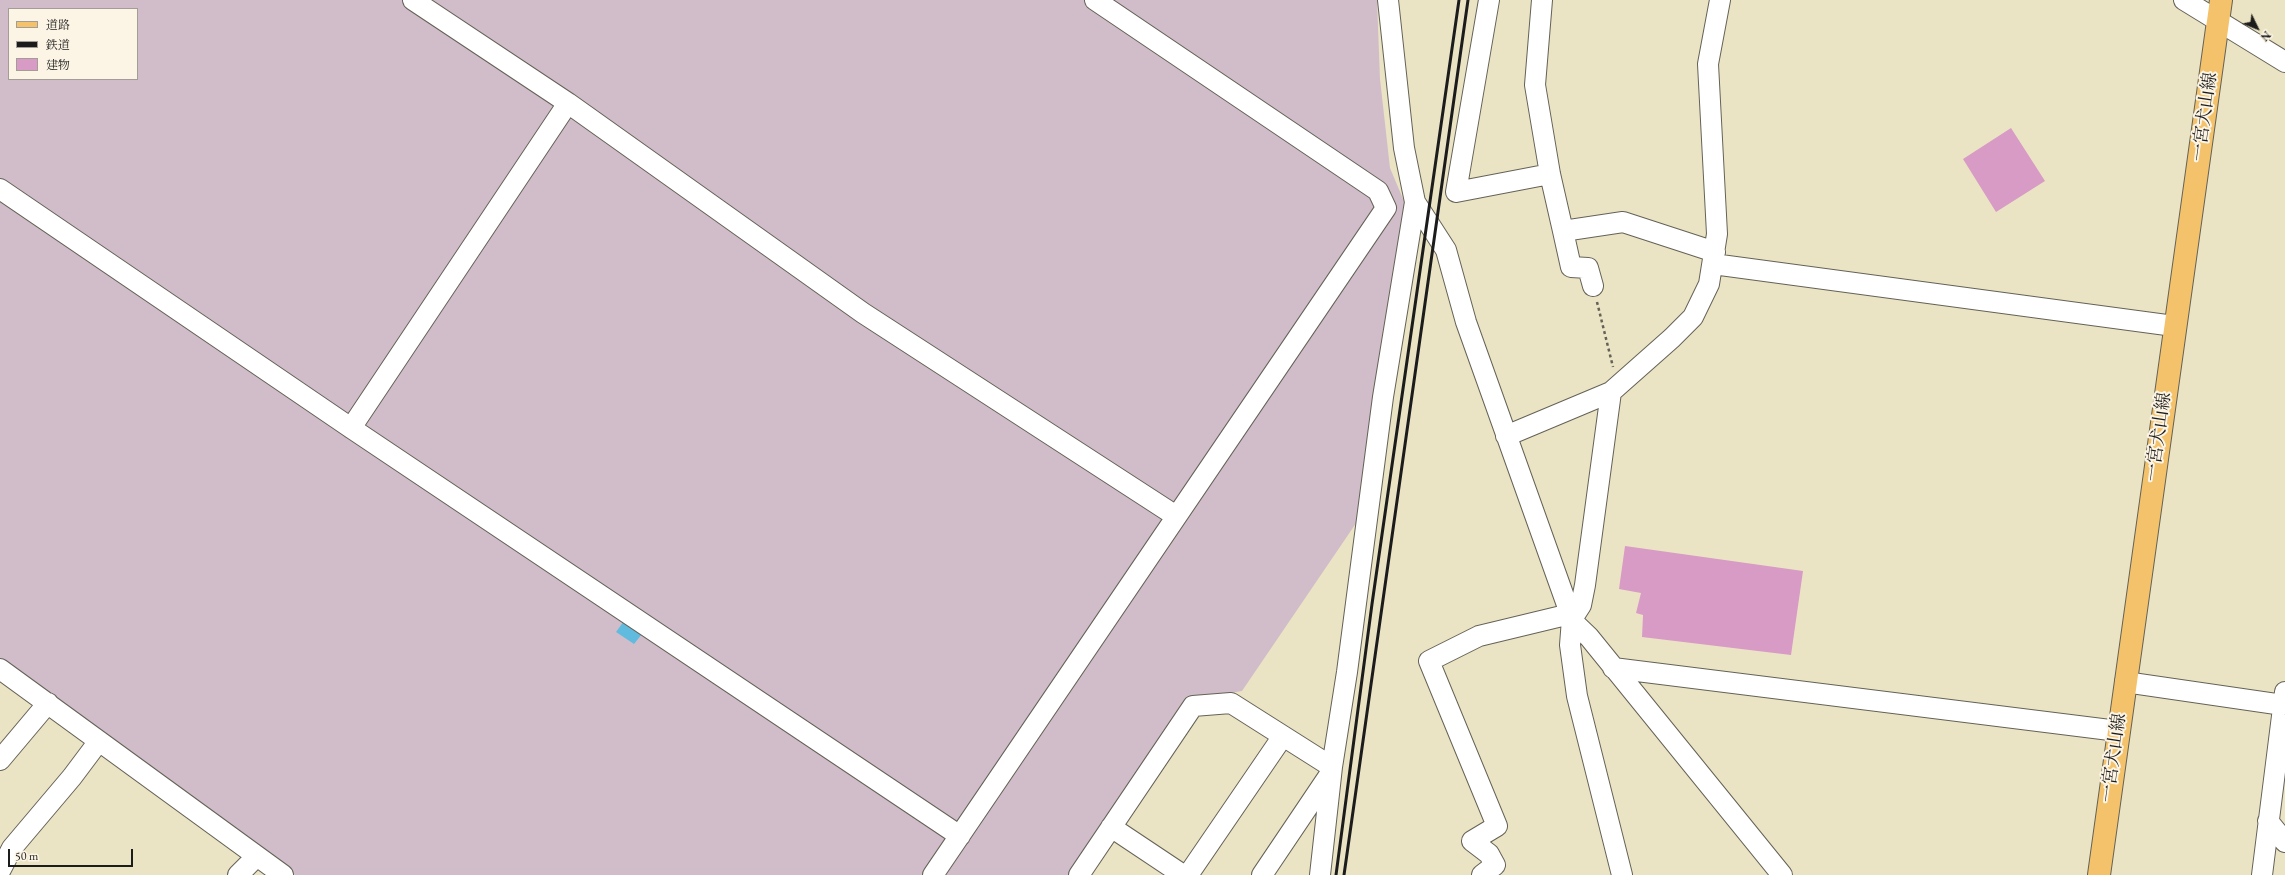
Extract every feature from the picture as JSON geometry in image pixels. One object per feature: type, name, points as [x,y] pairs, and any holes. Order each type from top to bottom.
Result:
[{"type":"main road","name":"一宮犬山線","points":[[2099,875],[2174,326],[2220,10]]},
{"type":"street","points":[[413,0],[568,103],[863,313],[1176,516]]},
{"type":"street","points":[[934,875],[1386,208],[1378,191],[1095,0]]},
{"type":"street","points":[[1320,875],[1332,770],[1347,672],[1383,398],[1414,202],[1404,148],[1388,0]]},
{"type":"street","points":[[1489,0],[1456,192],[1550,174]]},
{"type":"street","points":[[1542,0],[1535,84],[1550,174],[1571,267],[1588,268],[1593,286]]},
{"type":"street","points":[[1506,436],[1614,389],[1672,338],[1693,316],[1709,284],[1717,234],[1708,64],[1720,0]]},
{"type":"street","points":[[2184,0],[2220,10],[2285,62]]},
{"type":"street","points":[[351,428],[568,103]]},
{"type":"street","points":[[0,189],[351,428],[960,836]]},
{"type":"street","points":[[1414,202],[1446,250],[1466,322],[1572,619],[1570,645],[1577,696],[1622,875]]},
{"type":"street","points":[[1563,231],[1623,222],[1714,258],[2174,326]]},
{"type":"street","points":[[1572,619],[1581,605],[1585,585],[1614,389]]},
{"type":"street","points":[[1482,875],[1495,865],[1489,854],[1472,841],[1497,826],[1429,661],[1479,636],[1566,615],[1572,619],[1613,668],[1782,875]]},
{"type":"street","points":[[1613,668],[2118,731]]},
{"type":"street","points":[[0,669],[283,875]]},
{"type":"street","points":[[2125,682],[2284,698],[2262,875]]},
{"type":"street","points":[[0,760],[48,703]]},
{"type":"street","points":[[1079,875],[1193,706],[1231,703],[1283,736],[1332,770]]},
{"type":"street","points":[[1188,875],[1283,736]]},
{"type":"street","points":[[0,871],[12,848],[72,777],[99,741]]},
{"type":"street","points":[[1262,875],[1332,770]]},
{"type":"street","points":[[2268,821],[2285,842]]},
{"type":"street","points":[[1111,827],[1157,868],[1183,875]]},
{"type":"street","points":[[238,875],[256,856]]},
{"type":"path","points":[[1593,286],[1614,389]]},
{"type":"shaded area","points":[[0,0],[1377,0],[1380,79],[1390,168],[1409,213],[1363,513],[1242,691],[1190,700],[1071,875],[295,875],[0,660]]},
{"type":"water","points":[[624,621],[642,634],[634,644],[616,632]]},
{"type":"building","points":[[2011,128],[2045,181],[1996,212],[1963,159]]},
{"type":"building","points":[[1625,546],[1803,571],[1791,655],[1642,637],[1643,615],[1636,613],[1641,593],[1619,589]]},
{"type":"railway","points":[[1336,875],[1372,604],[1459,0]]},
{"type":"railway","points":[[1344,875],[1468,0]]}]
